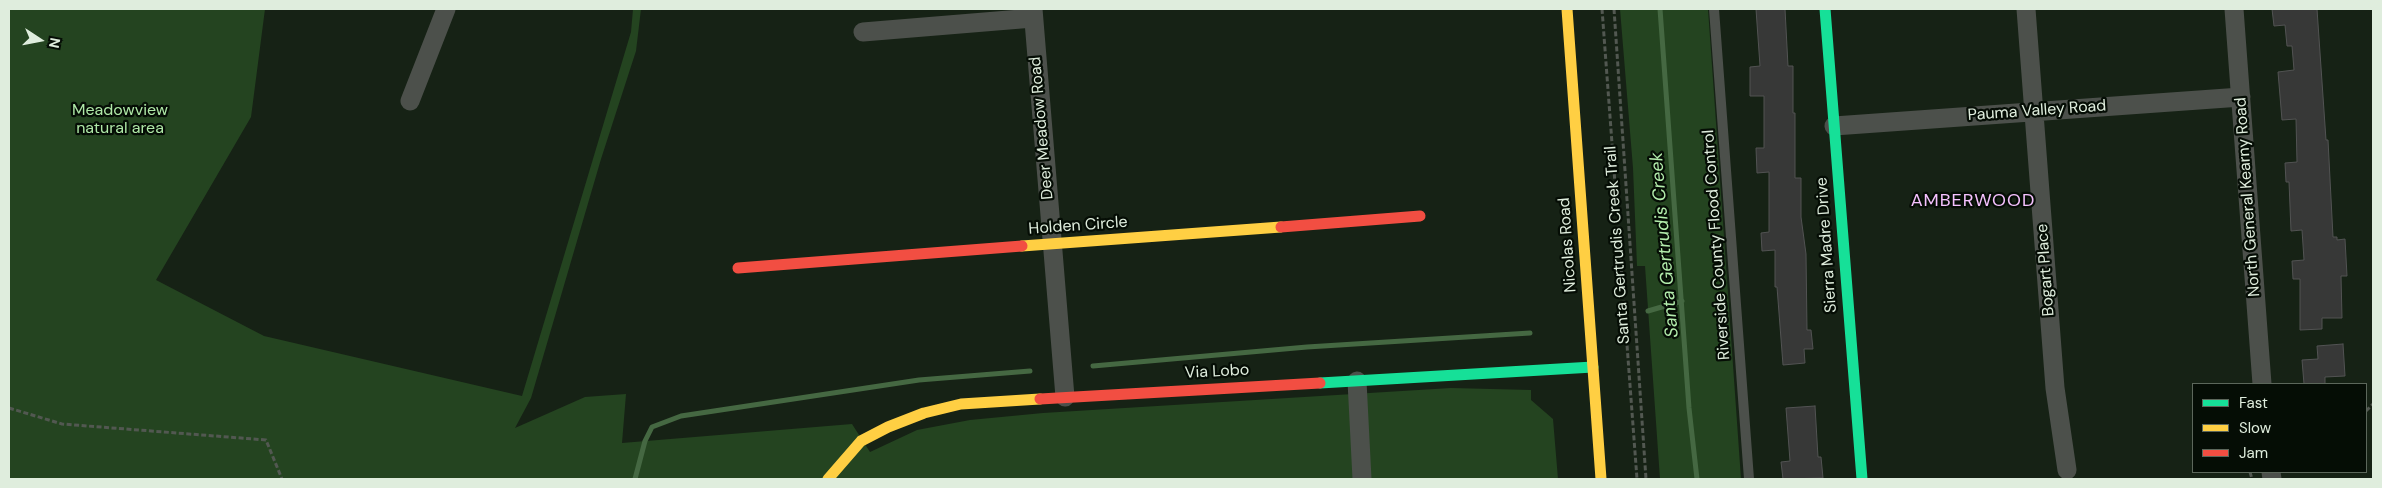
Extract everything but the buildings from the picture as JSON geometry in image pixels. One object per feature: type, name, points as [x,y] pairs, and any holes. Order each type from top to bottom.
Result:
[{"type":"street","points":[[410,101],[446,9]]},
{"type":"street","name":"Nicolas Road","points":[[1567,9],[1601,479]]},
{"type":"street","name":"Sierra Madre Drive","points":[[1825,9],[1862,479]]},
{"type":"street","name":"Bogart Place","points":[[2026,9],[2055,388],[2068,470]]},
{"type":"street","name":"North General Kearny Road","points":[[2234,9],[2262,383]]},
{"type":"street","points":[[863,32],[1033,14]]},
{"type":"street","name":"Deer Meadow Road","points":[[1033,14],[1064,397]]},
{"type":"street","name":"Pauma Valley Road","points":[[1834,126],[2241,97]]},
{"type":"street","name":"Holden Circle","points":[[738,268],[1420,216]]},
{"type":"street","name":"Via Lobo","points":[[828,479],[861,442],[888,427],[961,404],[1593,367]]},
{"type":"street","points":[[1357,381],[1362,479]]},
{"type":"lane","name":"Riverside County Flood Control","points":[[1714,9],[1749,479]]},
{"type":"path","points":[[1602,9],[1637,479]]},
{"type":"path","name":"Santa Gertrudis Creek Trail","points":[[1614,9],[1646,479]]},
{"type":"path","points":[[9,408],[62,424],[266,440],[282,479]]},
{"type":"green space","name":"Meadowview natural area","points":[[9,9],[265,9],[251,117],[156,280],[264,336],[522,396],[631,32],[633,9],[641,9],[636,51],[601,159],[531,398],[515,428],[585,397],[626,394],[622,443],[852,424],[870,452],[917,430],[970,420],[1043,413],[1451,388],[1531,390],[1531,400],[1553,419],[1558,479],[9,479]]},
{"type":"green space","points":[[1620,9],[1708,9],[1741,479],[1660,479],[1645,266],[1637,266],[1633,168]]},
{"type":"waterway","name":"Santa Gertrudis Creek","points":[[1660,9],[1689,408],[1697,479]]},
{"type":"waterway","points":[[1648,311],[1682,301]]},
{"type":"waterway","points":[[1093,366],[1307,347],[1530,333]]},
{"type":"waterway","points":[[635,479],[645,441],[652,427],[681,416],[919,380],[1030,371]]},
{"type":"traffic: fast","points":[[1825,9],[1862,479]]},
{"type":"traffic: fast","points":[[1320,383],[1593,367]]},
{"type":"traffic: slow","points":[[1567,9],[1601,479]]},
{"type":"traffic: slow","points":[[1022,246],[1281,227]]},
{"type":"traffic: slow","points":[[828,479],[861,441],[888,427],[924,413],[961,404],[1040,399]]},
{"type":"traffic: jam","points":[[1281,227],[1420,216]]},
{"type":"traffic: jam","points":[[738,268],[1022,246]]},
{"type":"traffic: jam","points":[[1040,399],[1320,383]]},
{"type":"district","name":"AMBERWOOD","points":[[1973,201]]}]
